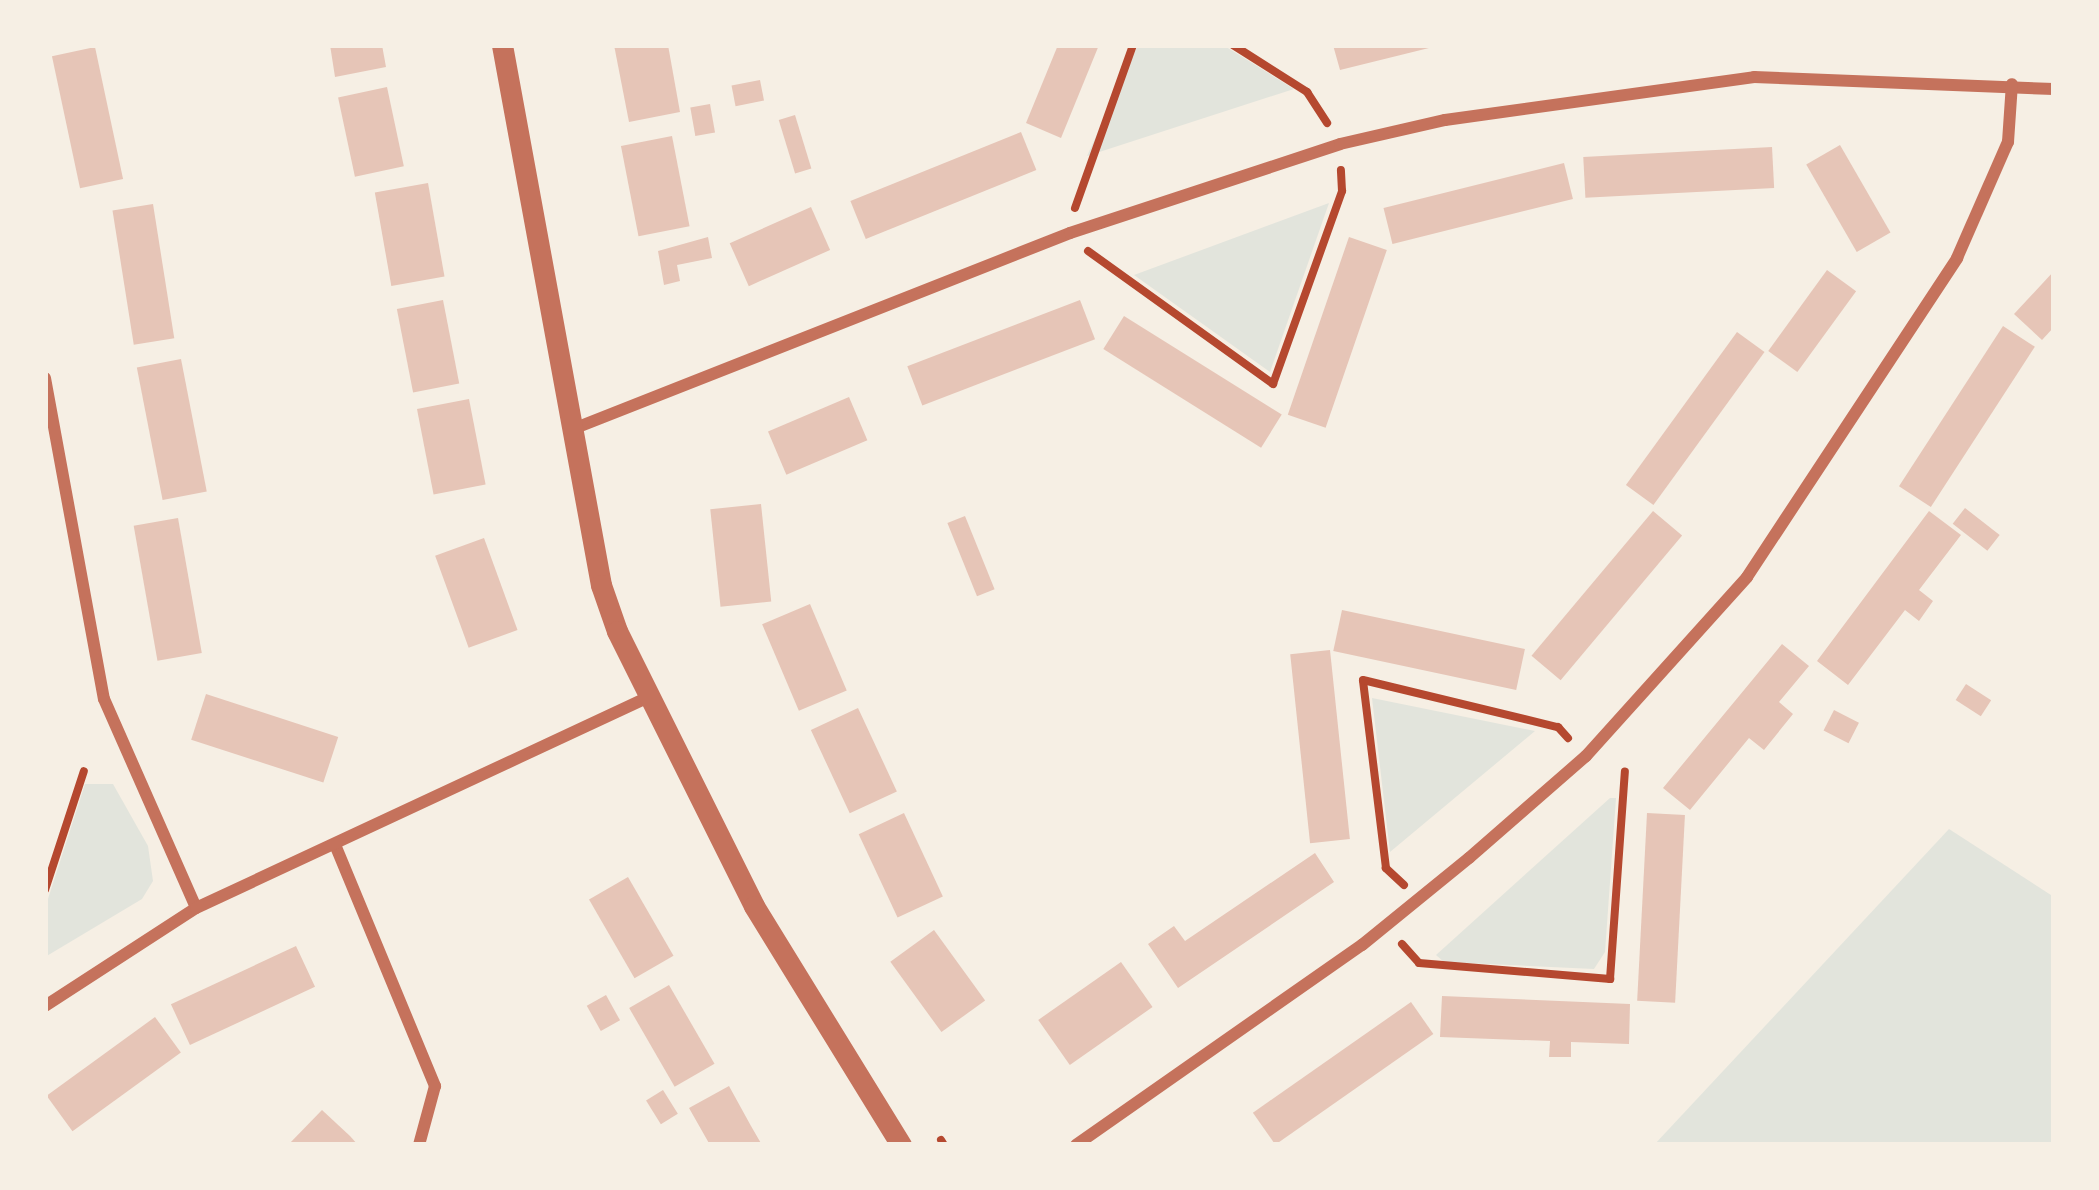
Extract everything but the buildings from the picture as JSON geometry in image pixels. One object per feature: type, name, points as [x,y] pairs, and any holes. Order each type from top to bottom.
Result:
[{"type":"street","points":[[502,45],[602,585],[646,698],[754,905],[901,1145]]},
{"type":"street","points":[[573,429],[1070,233],[1340,144],[1445,120],[1754,77],[2054,89]]},
{"type":"street","points":[[1076,1145],[1418,899],[1586,756],[1747,578],[1900,353],[1993,182],[2008,142],[2012,84]]},
{"type":"street","points":[[45,378],[104,699],[196,908]]},
{"type":"street","points":[[45,1006],[196,908],[336,848],[646,698]]},
{"type":"street","points":[[336,848],[435,1086],[419,1145]]},
{"type":"path","points":[[1132,45],[1082,173],[1070,233],[1273,384],[1342,191],[1340,144],[1307,92],[1233,45]]},
{"type":"path","points":[[1418,899],[1386,868],[1363,680],[1558,727],[1586,756]]},
{"type":"path","points":[[45,890],[84,770]]},
{"type":"path","points":[[1386,925],[1419,963],[1610,979],[1625,772]]},
{"type":"shaded area","points":[[1138,45],[1223,45],[1294,89],[1087,156]]},
{"type":"shaded area","points":[[1329,203],[1270,372],[1134,275]]},
{"type":"shaded area","points":[[1372,698],[1535,731],[1390,852]]},
{"type":"shaded area","points":[[85,784],[113,784],[148,846],[153,881],[142,899],[45,957],[45,908]]},
{"type":"shaded area","points":[[1610,798],[1616,798],[1605,952],[1594,969],[1444,962],[1436,955]]},
{"type":"shaded area","points":[[1949,829],[2054,897],[2054,1145],[1654,1145]]}]
